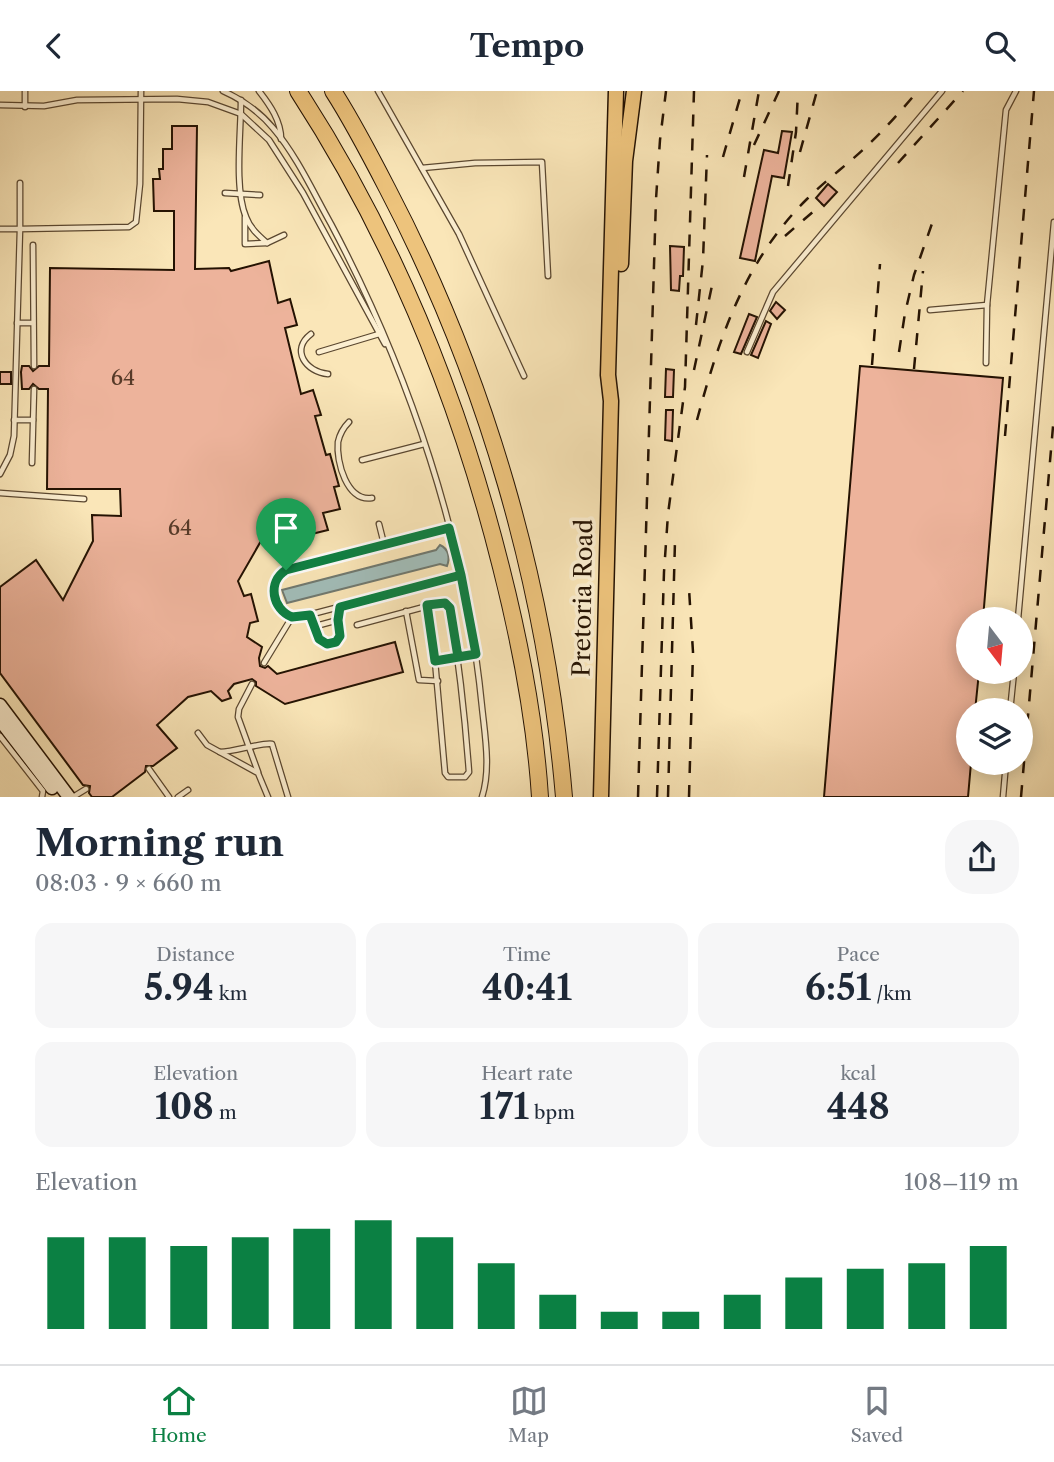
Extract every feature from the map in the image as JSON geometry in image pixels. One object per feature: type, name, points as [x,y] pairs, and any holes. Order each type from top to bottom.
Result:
[{"type":"highway","points":[[298,91],[366,208],[414,308],[458,419],[486,507],[520,646],[540,797]]},
{"type":"highway","points":[[332,91],[370,155],[413,237],[449,318],[506,481],[547,660],[564,797]]},
{"type":"main road","name":"Pretoria Road","points":[[601,797],[616,91]]},
{"type":"main road","name":"Pretoria Road","points":[[611,401],[617,376],[624,173],[634,91]]},
{"type":"street","points":[[0,705],[71,797]]},
{"type":"street","points":[[0,720],[59,797]]},
{"type":"lane","points":[[25,91],[25,107]]},
{"type":"lane","points":[[77,91],[77,100]]},
{"type":"lane","points":[[0,229],[129,227],[135,224],[138,219],[140,184],[141,91]]},
{"type":"lane","points":[[223,91],[256,110],[281,139],[335,231],[381,333],[424,444],[461,575],[476,654],[486,749],[482,797]]},
{"type":"lane","points":[[259,91],[276,116],[281,129],[281,139]]},
{"type":"lane","points":[[378,91],[459,234],[524,376]]},
{"type":"lane","points":[[747,352],[773,292],[942,91]]},
{"type":"lane","points":[[986,363],[987,305],[1006,110],[1016,91]]},
{"type":"lane","points":[[0,105],[25,107],[49,106],[77,100],[197,99],[241,114],[269,140],[297,183],[381,333]]},
{"type":"lane","points":[[241,100],[240,192],[245,216],[245,244],[267,243],[284,235]]},
{"type":"lane","points":[[422,168],[475,163],[542,162],[548,276]]},
{"type":"lane","points":[[0,474],[12,450],[15,420],[20,183]]},
{"type":"lane","points":[[225,193],[260,195]]},
{"type":"lane","points":[[245,216],[254,231],[267,243]]},
{"type":"lane","points":[[1019,607],[1054,222]]},
{"type":"lane","points":[[33,245],[34,366]]},
{"type":"lane","points":[[930,310],[987,305]]},
{"type":"lane","points":[[17,323],[34,323]]},
{"type":"lane","points":[[319,352],[381,333]]},
{"type":"lane","points":[[311,334],[303,343],[300,352],[302,359],[309,368],[328,374]]},
{"type":"lane","points":[[32,463],[34,389]]},
{"type":"lane","points":[[15,420],[33,420]]},
{"type":"lane","points":[[349,422],[341,431],[338,445],[344,473],[355,494],[364,499],[372,498]]},
{"type":"lane","points":[[362,460],[424,444]]},
{"type":"lane","points":[[0,492],[84,499]]},
{"type":"lane","points":[[379,524],[384,544]]},
{"type":"lane","points":[[449,528],[290,568],[278,575],[274,583],[275,599],[280,611],[292,617],[310,615],[461,575]]},
{"type":"lane","points":[[357,625],[427,605],[445,603],[450,608],[458,657],[469,772],[465,777],[448,777],[445,773],[438,681],[427,605]]},
{"type":"lane","points":[[310,615],[322,643],[331,643],[340,636],[340,607]]},
{"type":"lane","points":[[406,611],[419,680],[438,681]]},
{"type":"lane","points":[[264,663],[292,617]]},
{"type":"lane","points":[[316,626],[338,620]]},
{"type":"lane","points":[[435,661],[476,654]]},
{"type":"lane","points":[[252,684],[237,717],[268,797]]},
{"type":"lane","points":[[198,733],[204,743],[258,773]]},
{"type":"lane","points":[[0,736],[43,791],[42,797]]},
{"type":"lane","points":[[220,753],[272,744],[288,797]]},
{"type":"lane","points":[[149,769],[169,797]]},
{"type":"lane","points":[[1003,797],[1005,775]]},
{"type":"lane","points":[[71,797],[86,789]]},
{"type":"lane","points":[[178,797],[188,790]]},
{"type":"water","points":[[440,545],[448,554],[447,566],[440,564],[287,603],[282,590],[436,550]]},
{"type":"building","points":[[172,126],[197,126],[195,269],[229,268],[231,271],[269,261],[278,303],[290,299],[297,325],[285,328],[301,394],[313,390],[321,415],[315,416],[326,455],[330,454],[339,486],[334,487],[340,509],[323,513],[328,530],[283,541],[279,525],[269,527],[238,581],[244,596],[251,594],[258,621],[250,623],[247,637],[262,647],[260,666],[268,666],[277,674],[395,642],[403,672],[285,704],[256,686],[252,679],[234,684],[228,691],[231,698],[222,701],[211,691],[188,697],[157,725],[177,748],[153,766],[146,766],[145,772],[112,797],[92,797],[89,793],[90,786],[83,785],[0,673],[0,587],[36,560],[63,600],[93,541],[92,515],[121,516],[120,489],[47,489],[48,389],[39,389],[33,384],[29,389],[22,389],[21,372],[22,366],[29,366],[33,371],[39,366],[49,366],[50,268],[174,270],[174,211],[154,211],[153,179],[160,179],[163,149],[172,149]]},
{"type":"building","points":[[782,131],[792,132],[784,178],[772,176],[755,261],[740,258],[764,150],[778,153]]},
{"type":"building","points":[[828,184],[837,192],[824,206],[816,198]]},
{"type":"building","points":[[670,246],[684,247],[683,276],[680,276],[679,291],[671,290]]},
{"type":"building","points":[[776,302],[785,310],[777,319],[770,311]]},
{"type":"building","points":[[749,314],[757,317],[741,354],[734,352]]},
{"type":"building","points":[[766,321],[771,324],[758,358],[751,355]]},
{"type":"building","points":[[860,366],[1003,378],[984,607],[956,607],[956,684],[978,684],[976,698],[956,698],[956,775],[970,775],[968,797],[824,797]]},
{"type":"building","points":[[666,369],[674,370],[673,397],[665,397]]},
{"type":"building","points":[[0,372],[11,372],[11,384],[0,384]]},
{"type":"building","points":[[666,410],[673,410],[672,441],[665,440]]},
{"type":"railway","points":[[638,797],[656,199],[666,91]]},
{"type":"railway","points":[[657,797],[664,572],[668,514],[685,387],[694,91]]},
{"type":"railway","points":[[723,157],[742,91]]},
{"type":"railway","points":[[744,177],[759,91]]},
{"type":"railway","points":[[754,145],[779,91]]},
{"type":"railway","points":[[788,186],[796,132],[798,91]]},
{"type":"railway","points":[[800,152],[817,91]]},
{"type":"railway","points":[[697,420],[725,330],[751,274],[767,248],[807,199],[877,136],[918,91]]},
{"type":"railway","points":[[898,163],[963,91]]},
{"type":"railway","points":[[1005,436],[1034,91]]},
{"type":"railway","points":[[696,325],[703,260],[707,155]]},
{"type":"railway","points":[[785,236],[822,204]]},
{"type":"railway","points":[[899,352],[914,275],[935,215]]},
{"type":"railway","points":[[872,365],[880,264]]},
{"type":"railway","points":[[914,369],[923,271]]},
{"type":"railway","points":[[694,370],[713,281]]},
{"type":"railway","points":[[1021,797],[1054,415]]},
{"type":"railway","points":[[668,797],[675,541]]},
{"type":"railway","points":[[689,589],[693,652],[689,797]]},
{"type":"route","points":[[286,570],[278,575],[274,583],[278,608],[287,616],[297,618],[310,615],[319,639],[327,644],[336,642],[340,636],[340,607],[461,575],[476,654],[458,657],[450,608],[445,603],[427,605],[435,661],[476,654],[461,575],[449,528],[286,570]]}]
